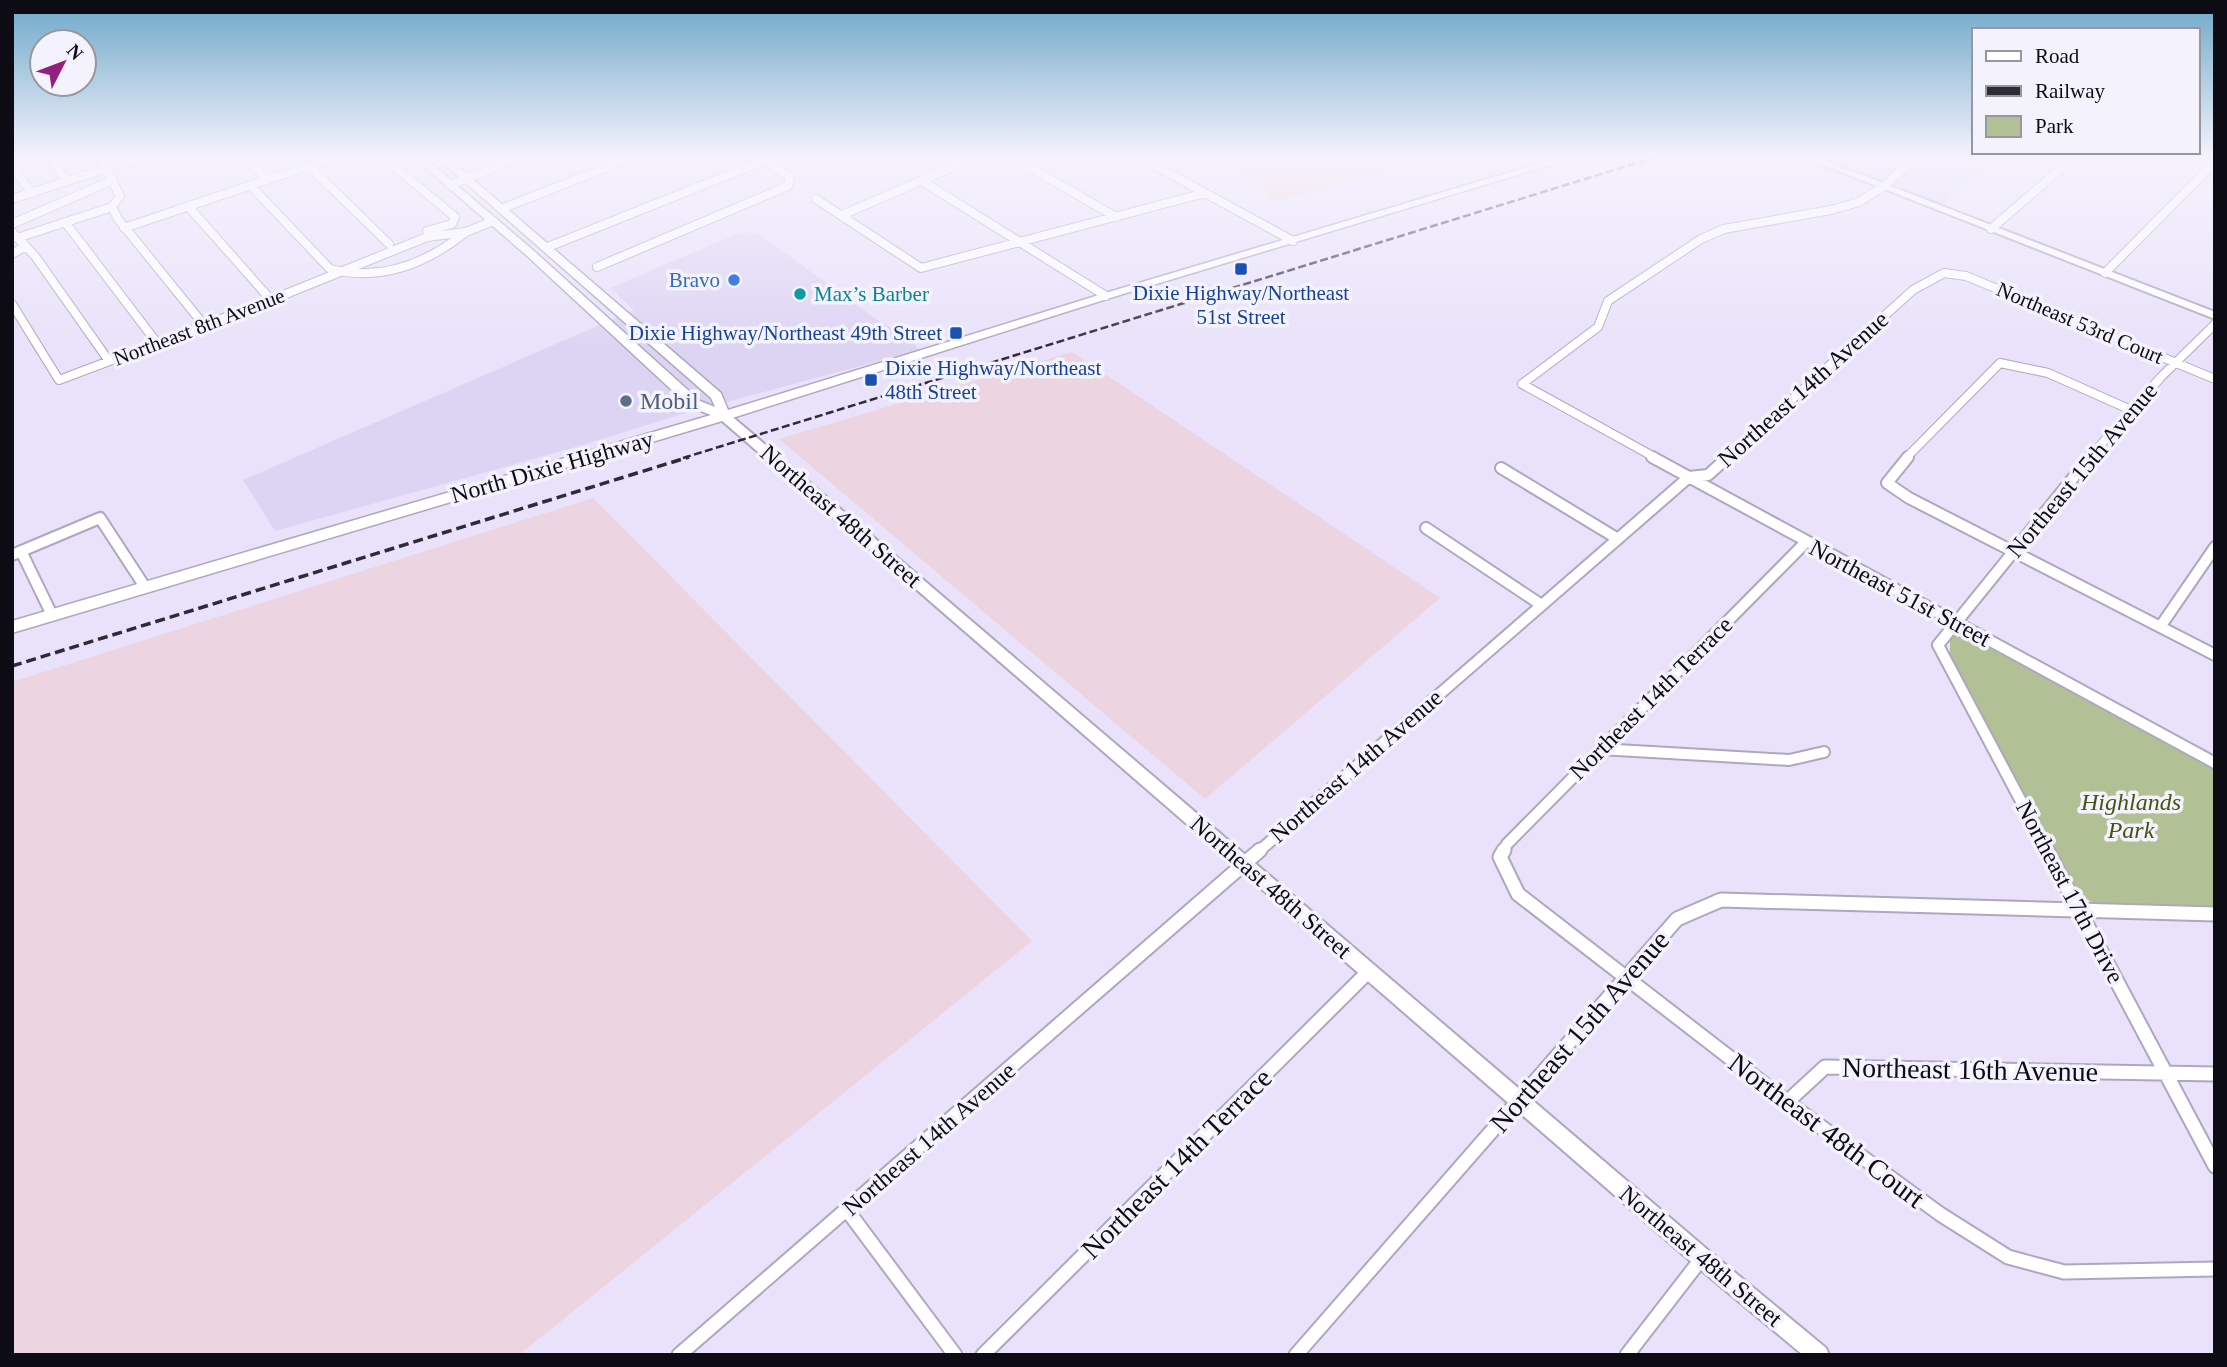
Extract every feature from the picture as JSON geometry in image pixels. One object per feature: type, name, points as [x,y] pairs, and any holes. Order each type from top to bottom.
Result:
[{"type":"main road","name":"Northeast 48th Street","points":[[493,221],[695,404],[724,416]]},
{"type":"main road","points":[[493,221],[510,222],[544,251],[559,257]]},
{"type":"main road","name":"Northeast 48th Street","points":[[516,221],[717,396],[724,416]]},
{"type":"main road","name":"North Dixie Highway","points":[[12,627],[724,416],[1106,296],[1358,221]]},
{"type":"street","points":[[14,235],[69,221]]},
{"type":"street","points":[[120,221],[204,326]]},
{"type":"street","points":[[124,228],[145,221]]},
{"type":"street","points":[[201,221],[271,300]]},
{"type":"street","points":[[284,221],[330,269],[340,272]]},
{"type":"street","points":[[365,221],[389,244]]},
{"type":"street","points":[[330,269],[389,244],[452,224],[453,221]]},
{"type":"street","name":"Northeast 8th Avenue","points":[[340,272],[387,273],[438,253],[466,232],[493,221]]},
{"type":"street","points":[[548,247],[613,221]]},
{"type":"street","points":[[597,267],[706,221]]},
{"type":"street","points":[[851,221],[921,268],[1102,221]]},
{"type":"street","points":[[986,221],[1106,296]]},
{"type":"street","points":[[1258,221],[1297,239]]},
{"type":"street","name":"Northeast 51st Street","points":[[1766,221],[1738,226],[1701,239],[1608,301],[1598,327],[1522,384],[1806,542],[2215,763]]},
{"type":"street","points":[[1970,221],[2215,316]]},
{"type":"street","points":[[1991,229],[2000,221]]},
{"type":"street","points":[[2105,273],[2157,221]]},
{"type":"street","points":[[65,222],[157,343]]},
{"type":"street","name":"Northeast 8th Avenue","points":[[12,303],[59,380],[271,300],[427,237],[466,232]]},
{"type":"street","points":[[14,235],[26,246],[109,361]]},
{"type":"street","points":[[12,254],[26,246]]},
{"type":"street","name":"Northeast 53rd Court","points":[[1944,273],[1966,276],[2215,379]]},
{"type":"street","name":"Northeast 14th Avenue","points":[[679,1355],[1540,604],[1689,477],[1708,475],[1913,290],[1944,273]]},
{"type":"street","name":"Northeast 15th Avenue","points":[[1958,623],[2012,551],[2131,410],[2174,362],[2215,324]]},
{"type":"street","points":[[2131,410],[2035,369],[2014,363],[2000,363],[1894,471],[1887,483],[1909,498],[2215,655]]},
{"type":"street","name":"Northeast 48th Street","points":[[724,416],[1702,1258],[1819,1355]]},
{"type":"street","points":[[1502,468],[1618,539]]},
{"type":"street","points":[[52,615],[16,553],[100,517],[145,587]]},
{"type":"street","points":[[1426,528],[1540,604]]},
{"type":"street","name":"Northeast 14th Terrace","points":[[1500,857],[1507,844],[1806,542]]},
{"type":"street","points":[[2160,626],[2215,547]]},
{"type":"street","name":"Northeast 17th Drive","points":[[1958,623],[1938,645],[2215,1166]]},
{"type":"street","points":[[1600,749],[1789,760],[1824,752]]},
{"type":"street","name":"Northeast 48th Court","points":[[1500,857],[1518,894],[1625,979],[1940,1214],[2008,1257],[2064,1272],[2215,1269]]},
{"type":"street","name":"Northeast 15th Avenue","points":[[1296,1355],[1677,919],[1721,900],[2215,914]]},
{"type":"street","name":"Northeast 14th Terrace","points":[[983,1355],[1369,971]]},
{"type":"street","name":"Northeast 16th Avenue","points":[[1787,1102],[1825,1067],[2166,1071],[2215,1074]]},
{"type":"street","points":[[847,1210],[955,1355]]},
{"type":"street","points":[[1627,1355],[1702,1258]]},
{"type":"shaded area","points":[[739,233],[759,234],[876,319],[909,338],[919,350],[679,415],[583,445],[275,531],[243,480],[634,310],[610,288]]},
{"type":"shaded area","points":[[1072,352],[1440,598],[1205,799],[779,439]]},
{"type":"shaded area","points":[[593,498],[1032,941],[519,1355],[12,1355],[12,682]]},
{"type":"green space","name":"Highlands Park","points":[[1956,633],[1974,636],[2215,765],[2215,907],[2095,904],[2076,893],[1950,654],[1950,640]]},
{"type":"railway","points":[[683,458],[1450,221]]},
{"type":"railway","points":[[12,666],[689,457]]},
{"type":"place","name":"Dixie Highway/Northeast 51st Street","points":[[1241,269]]},
{"type":"place","name":"Bravo","points":[[734,280]]},
{"type":"place","name":"Max’s Barber","points":[[800,294]]},
{"type":"place","name":"Dixie Highway/Northeast 49th Street","points":[[956,333]]},
{"type":"place","name":"Dixie Highway/Northeast 48th Street","points":[[871,380]]},
{"type":"place","name":"Mobil","points":[[626,401]]}]
